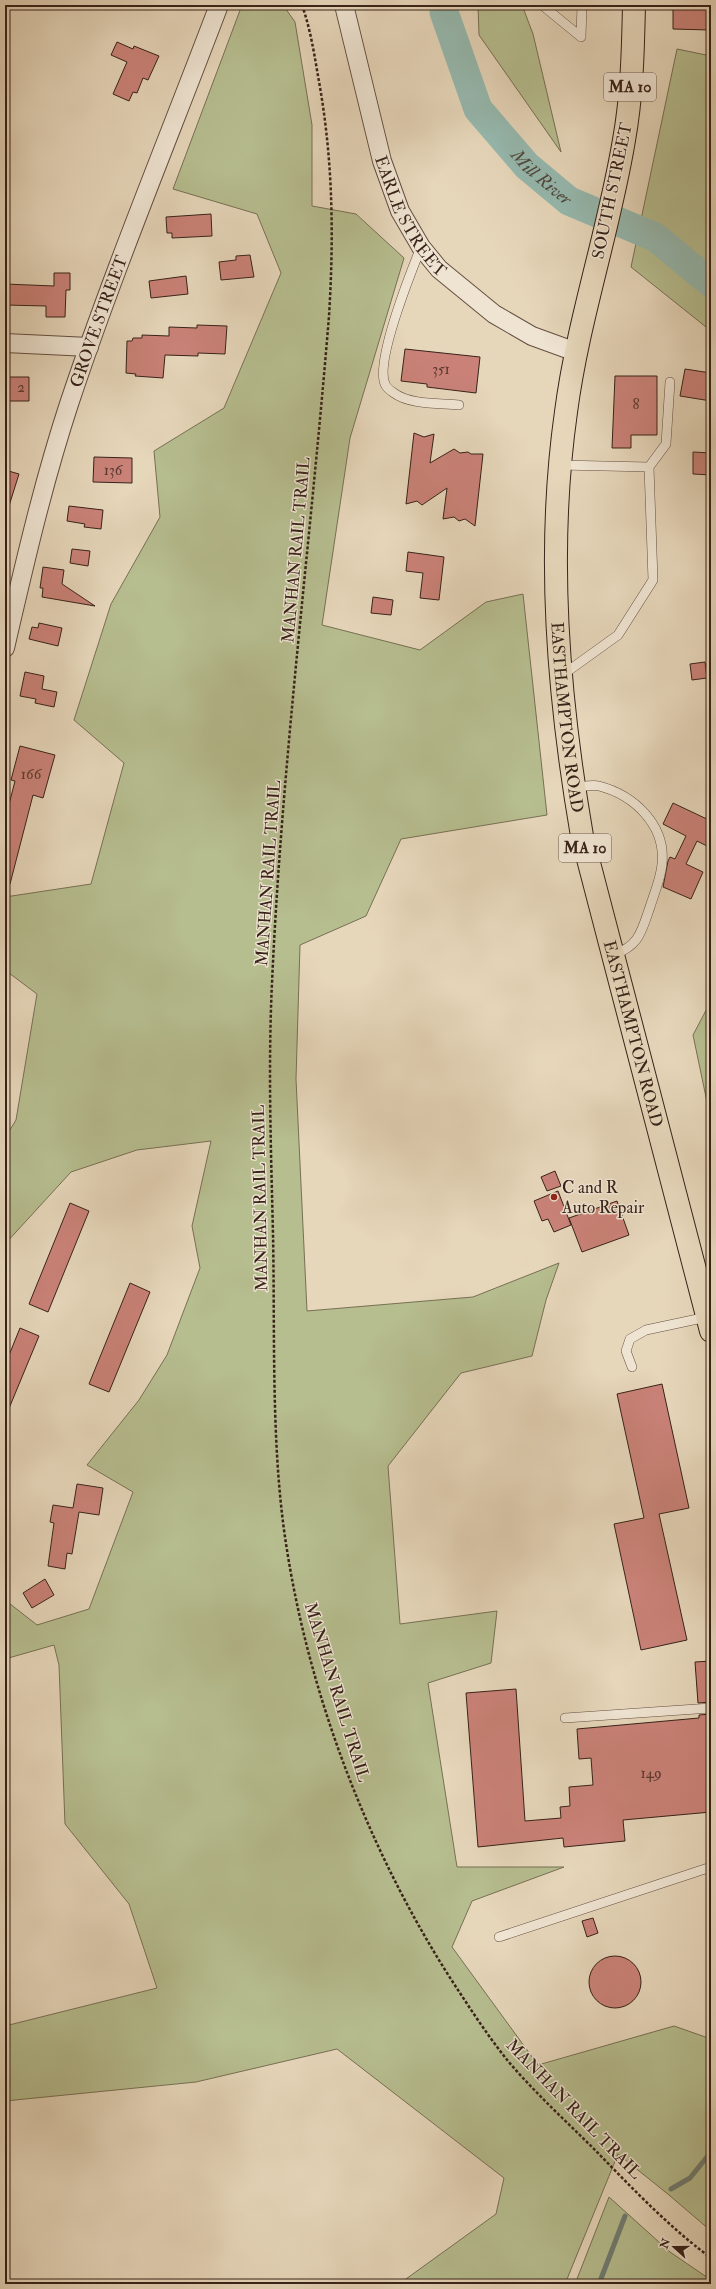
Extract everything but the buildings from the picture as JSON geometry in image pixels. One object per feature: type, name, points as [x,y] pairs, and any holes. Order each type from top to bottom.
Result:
[{"type":"main road","name":"SOUTH STREET","points":[[576,352],[619,168],[629,98],[634,5]]},
{"type":"main road","name":"EASTHAMPTON ROAD","points":[[576,352],[566,412],[560,464],[555,566],[560,676],[573,787],[582,836],[709,1324]]},
{"type":"street","name":"GROVE STREET","points":[[5,648],[44,492],[69,406],[89,347],[220,5]]},
{"type":"street","name":"EARLE STREET","points":[[344,5],[382,161],[400,211],[421,247],[439,269],[494,314],[532,336],[576,352]]},
{"type":"street","points":[[5,343],[89,347]]},
{"type":"lane","points":[[542,5],[581,37],[582,5]]},
{"type":"lane","points":[[421,247],[392,325],[384,370],[385,384],[394,394],[409,400],[459,405]]},
{"type":"lane","points":[[560,676],[618,635],[653,580],[649,467],[666,444],[670,382]]},
{"type":"lane","points":[[560,464],[649,467]]},
{"type":"lane","points":[[573,787],[598,786],[623,796],[641,808],[651,819],[660,838],[662,863],[643,928],[635,942],[628,950],[613,955]]},
{"type":"lane","points":[[632,1367],[626,1351],[630,1339],[646,1330],[709,1324]]},
{"type":"lane","points":[[565,1718],[711,1708]]},
{"type":"lane","points":[[499,1937],[711,1867]]},
{"type":"path","name":"MANHAN RAIL TRAIL","points":[[302,5],[311,36],[327,130],[333,231],[328,332],[282,826],[272,984],[270,1134],[276,1413],[279,1493],[285,1541],[296,1598],[314,1669],[352,1785],[378,1846],[435,1955],[510,2063],[613,2169],[686,2238],[711,2258]]},
{"type":"green space","points":[[242,5],[283,5],[295,22],[312,125],[312,206],[356,214],[404,258],[350,438],[322,625],[420,650],[486,602],[523,594],[547,815],[401,839],[366,916],[300,945],[296,1079],[307,1311],[473,1297],[559,1263],[546,1300],[532,1356],[461,1373],[388,1466],[400,1624],[497,1611],[491,1663],[428,1683],[457,1867],[564,1867],[472,1901],[452,1947],[538,2065],[674,2026],[711,2039],[711,2231],[618,2154],[565,2284],[399,2284],[496,2214],[504,2178],[337,2049],[196,2082],[5,2101],[5,2026],[157,1988],[129,1904],[65,1824],[59,1665],[54,1645],[5,1659],[5,1600],[37,1625],[89,1609],[133,1492],[87,1465],[139,1400],[167,1355],[200,1268],[192,1226],[211,1141],[137,1150],[71,1172],[5,1244],[5,1138],[16,1120],[37,994],[5,970],[5,897],[91,884],[124,763],[74,720],[111,604],[160,517],[154,451],[224,408],[281,273],[257,214],[173,189]]},
{"type":"green space","points":[[478,5],[522,5],[533,34],[561,152],[479,35]]},
{"type":"green space","points":[[677,49],[711,56],[711,331],[631,267]]},
{"type":"green space","points":[[711,1001],[711,1121],[693,1035]]},
{"type":"green space","points":[[609,2197],[670,2252],[711,2280],[711,2284],[575,2284]]},
{"type":"waterway","name":"Mill River","points":[[444,5],[444,12],[478,109],[527,166],[569,201],[655,237],[711,283]]},
{"type":"waterway","points":[[671,2189],[690,2178],[711,2152]]},
{"type":"waterway","points":[[599,2284],[625,2216]]},
{"type":"place","name":"C and R Auto Repair","points":[[554,1197]]}]
